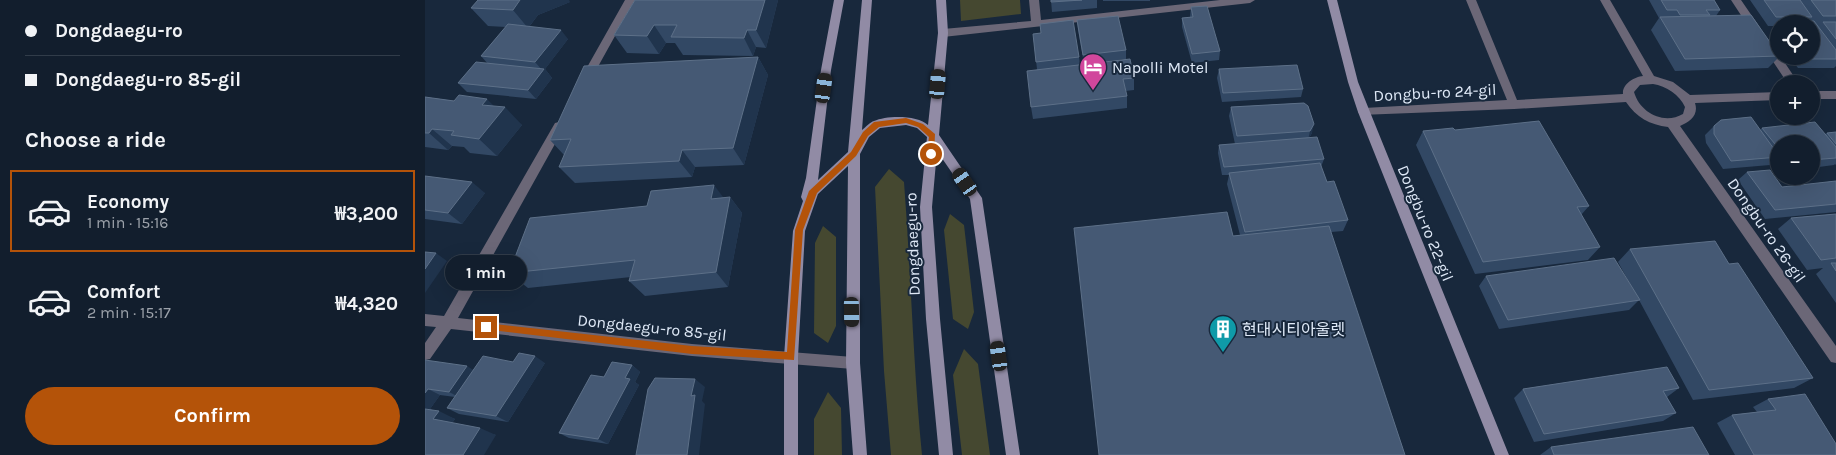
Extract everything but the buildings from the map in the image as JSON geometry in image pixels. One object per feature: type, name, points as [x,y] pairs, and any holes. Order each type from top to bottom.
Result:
[{"type":"main road","points":[[791,455],[791,357],[799,230],[812,178],[826,70],[839,0]]},
{"type":"main road","points":[[860,455],[853,363],[853,154],[867,0]]},
{"type":"main road","name":"Dongdaegu-ro","points":[[941,0],[943,33],[926,207],[933,319],[946,455]]},
{"type":"main road","name":"Dongbu-ro 22-gil","points":[[1331,0],[1353,82],[1364,112],[1502,455]]},
{"type":"main road","points":[[799,230],[813,191],[853,154],[865,134],[877,124],[906,121],[921,126],[933,136],[976,198],[1013,455]]},
{"type":"street","points":[[578,93],[630,0]]},
{"type":"street","points":[[1035,0],[1036,24]]},
{"type":"street","points":[[943,33],[1250,0]]},
{"type":"street","name":"Dongbu-ro 24-gil","points":[[1364,112],[1514,105],[1471,0]]},
{"type":"street","points":[[1605,0],[1651,80]]},
{"type":"street","points":[[1736,0],[1788,75]]},
{"type":"street","points":[[1651,80],[1674,87],[1688,100],[1690,113],[1686,118],[1671,122],[1661,121],[1645,115],[1633,105],[1628,91],[1637,81],[1651,80]]},
{"type":"street","points":[[1820,96],[1836,95]]},
{"type":"street","points":[[1688,100],[1770,96]]},
{"type":"street","points":[[1514,105],[1629,98]]},
{"type":"street","points":[[425,354],[448,322],[563,118]]},
{"type":"street","name":"Dongbu-ro 26-gil","points":[[1671,122],[1836,357]]},
{"type":"street","name":"Dongdaegu-ro 85-gil","points":[[425,320],[692,350],[853,363]]},
{"type":"green space","points":[[960,0],[1020,0],[1021,14],[961,21]]},
{"type":"green space","points":[[889,169],[904,182],[916,387],[922,455],[891,455],[884,371],[875,187]]},
{"type":"green space","points":[[950,214],[964,225],[974,312],[968,329],[953,319],[944,230]]},
{"type":"green space","points":[[823,226],[836,237],[836,326],[828,343],[814,333],[815,243]]},
{"type":"green space","points":[[964,349],[978,364],[990,455],[962,455],[953,375]]},
{"type":"green space","points":[[828,392],[841,408],[842,455],[814,455],[814,419]]},
{"type":"place","name":"Napolli Motel","points":[[1093,91]]},
{"type":"place","name":"현대시티아울렛","points":[[1223,353]]},
{"type":"route","points":[[486,327],[692,350],[791,357],[799,230],[813,191],[853,154],[865,134],[877,124],[906,121],[921,126],[933,136],[931,154]]}]
